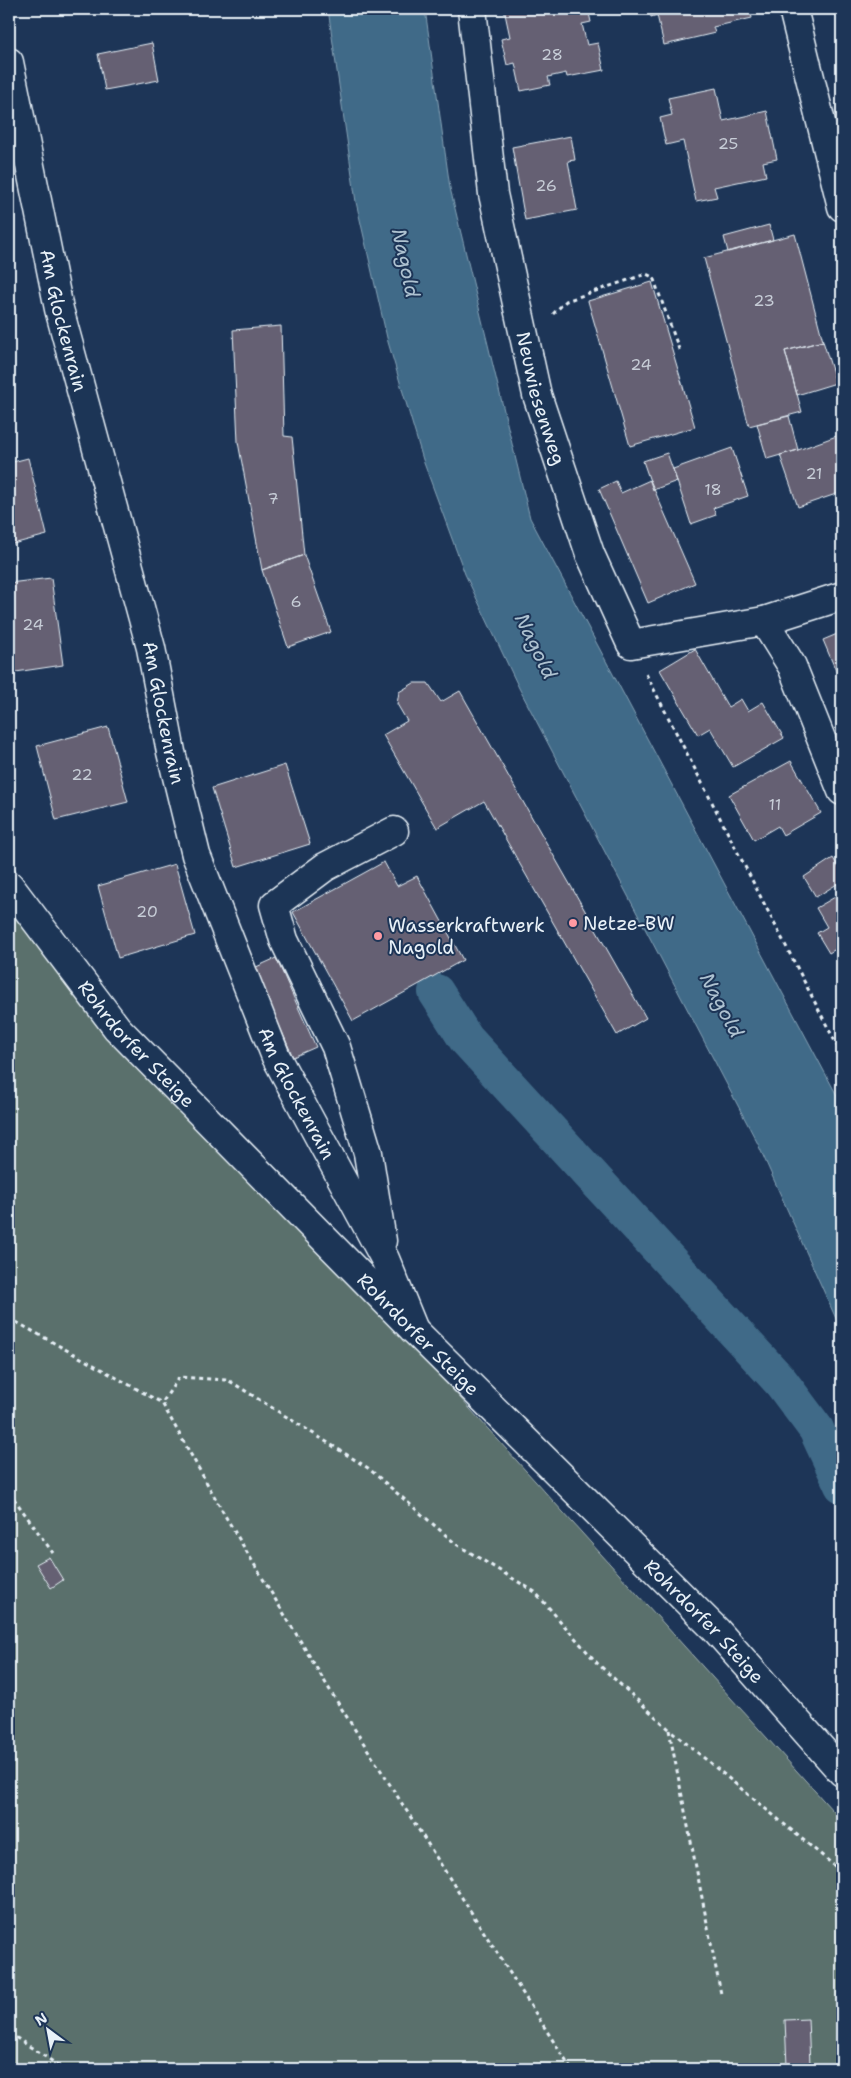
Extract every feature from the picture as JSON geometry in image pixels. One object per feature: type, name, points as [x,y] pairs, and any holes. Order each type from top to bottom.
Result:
[{"type":"street","name":"Neuwiesenweg","points":[[472,9],[493,194],[537,395],[590,554],[631,644]]},
{"type":"street","points":[[793,9],[842,207]]},
{"type":"street","name":"Am Glockenrain","points":[[9,62],[59,309],[151,648],[171,752],[196,856],[276,1058],[385,1259],[414,1330]]},
{"type":"street","points":[[631,644],[764,621],[842,596]]},
{"type":"street","points":[[764,621],[792,666],[842,791]]},
{"type":"street","points":[[385,1259],[368,1153],[336,1047],[284,940],[274,905],[325,867],[394,831]]},
{"type":"street","name":"Rohrdorfer Steige","points":[[9,885],[116,1028],[414,1330],[717,1631],[842,1772]]},
{"type":"path","points":[[522,331],[548,320],[566,301],[646,274],[653,277],[680,352]]},
{"type":"path","points":[[631,644],[842,1055]]},
{"type":"path","points":[[9,1318],[162,1403],[227,1519],[331,1692],[572,2069]]},
{"type":"path","points":[[162,1403],[179,1377],[228,1380],[368,1468],[456,1544],[535,1592],[597,1663],[669,1729],[842,1872]]},
{"type":"path","points":[[9,1492],[53,1553]]},
{"type":"path","points":[[669,1729],[721,1994]]},
{"type":"path","points":[[9,2033],[64,2069]]},
{"type":"green space","points":[[9,859],[85,998],[340,1265],[842,1821],[842,2069],[9,2069]]},
{"type":"water","name":"Nagold","points":[[328,9],[425,9],[450,188],[530,518],[842,1105],[842,1332],[757,1142],[519,688],[465,574],[424,463],[388,342],[356,202]]},
{"type":"building","points":[[504,9],[588,9],[591,22],[582,24],[587,45],[598,43],[604,70],[567,77],[566,73],[548,77],[550,85],[521,91],[515,63],[507,65],[501,39],[510,37]]},
{"type":"building","points":[[649,9],[750,9],[752,18],[713,27],[715,33],[664,45],[657,15],[651,17]]},
{"type":"building","points":[[152,43],[159,80],[105,90],[98,54]]},
{"type":"building","points":[[716,88],[723,121],[767,111],[777,159],[763,162],[766,176],[714,187],[717,197],[696,201],[683,141],[666,145],[660,118],[672,115],[668,98]]},
{"type":"building","points":[[571,136],[575,160],[568,161],[577,210],[525,220],[512,147]]},
{"type":"building","points":[[769,225],[773,240],[728,252],[724,237]]},
{"type":"building","points":[[795,234],[823,341],[785,351],[802,412],[749,426],[704,258]]},
{"type":"building","points":[[652,282],[695,427],[630,446],[588,301]]},
{"type":"building","points":[[281,326],[284,436],[292,437],[304,555],[262,570],[238,442],[233,330]]},
{"type":"building","points":[[823,341],[836,383],[797,395],[785,351]]},
{"type":"building","points":[[789,416],[798,450],[767,459],[757,424]]},
{"type":"building","points":[[842,434],[842,492],[798,507],[780,455]]},
{"type":"building","points":[[732,448],[748,496],[713,508],[716,515],[691,524],[673,469]]},
{"type":"building","points":[[667,453],[677,481],[653,490],[643,461]]},
{"type":"building","points":[[28,458],[47,535],[9,545],[9,463]]},
{"type":"building","points":[[650,480],[695,583],[648,603],[599,489],[616,481],[621,493]]},
{"type":"building","points":[[304,555],[331,632],[288,647],[262,570]]},
{"type":"building","points":[[51,578],[63,665],[9,673],[9,583]]},
{"type":"building","points":[[842,632],[842,685],[823,640]]},
{"type":"building","points":[[695,649],[728,707],[741,699],[748,711],[763,702],[784,738],[733,767],[710,728],[698,735],[660,670]]},
{"type":"building","name":"Netze-BW","points":[[414,683],[428,683],[441,702],[460,691],[646,1018],[617,1035],[484,801],[437,828],[383,735],[407,721],[397,704],[399,692]]},
{"type":"building","points":[[108,727],[128,802],[56,820],[37,746]]},
{"type":"building","points":[[791,761],[821,813],[783,835],[778,826],[754,840],[729,795]]},
{"type":"building","points":[[285,765],[310,844],[236,867],[212,788]]},
{"type":"building","points":[[833,858],[842,873],[842,881],[816,897],[804,877]]},
{"type":"building","name":"Wasserkraftwerk Nagold","points":[[384,862],[397,886],[417,876],[463,960],[353,1021],[293,912]]},
{"type":"building","points":[[175,864],[195,935],[118,958],[98,886]]},
{"type":"building","points":[[842,893],[842,948],[841,946],[829,953],[817,933],[827,927],[816,908]]},
{"type":"building","points":[[276,958],[316,1047],[293,1057],[254,968]]},
{"type":"building","points":[[49,1557],[63,1580],[51,1588],[36,1564]]},
{"type":"building","points":[[808,2019],[810,2065],[787,2066],[785,2020]]},
{"type":"waterway","points":[[436,992],[466,1039],[781,1382],[816,1429],[842,1485]]},
{"type":"place","name":"Netze-BW","points":[[573,923]]},
{"type":"place","name":"Wasserkraftwerk Nagold","points":[[378,936]]}]
